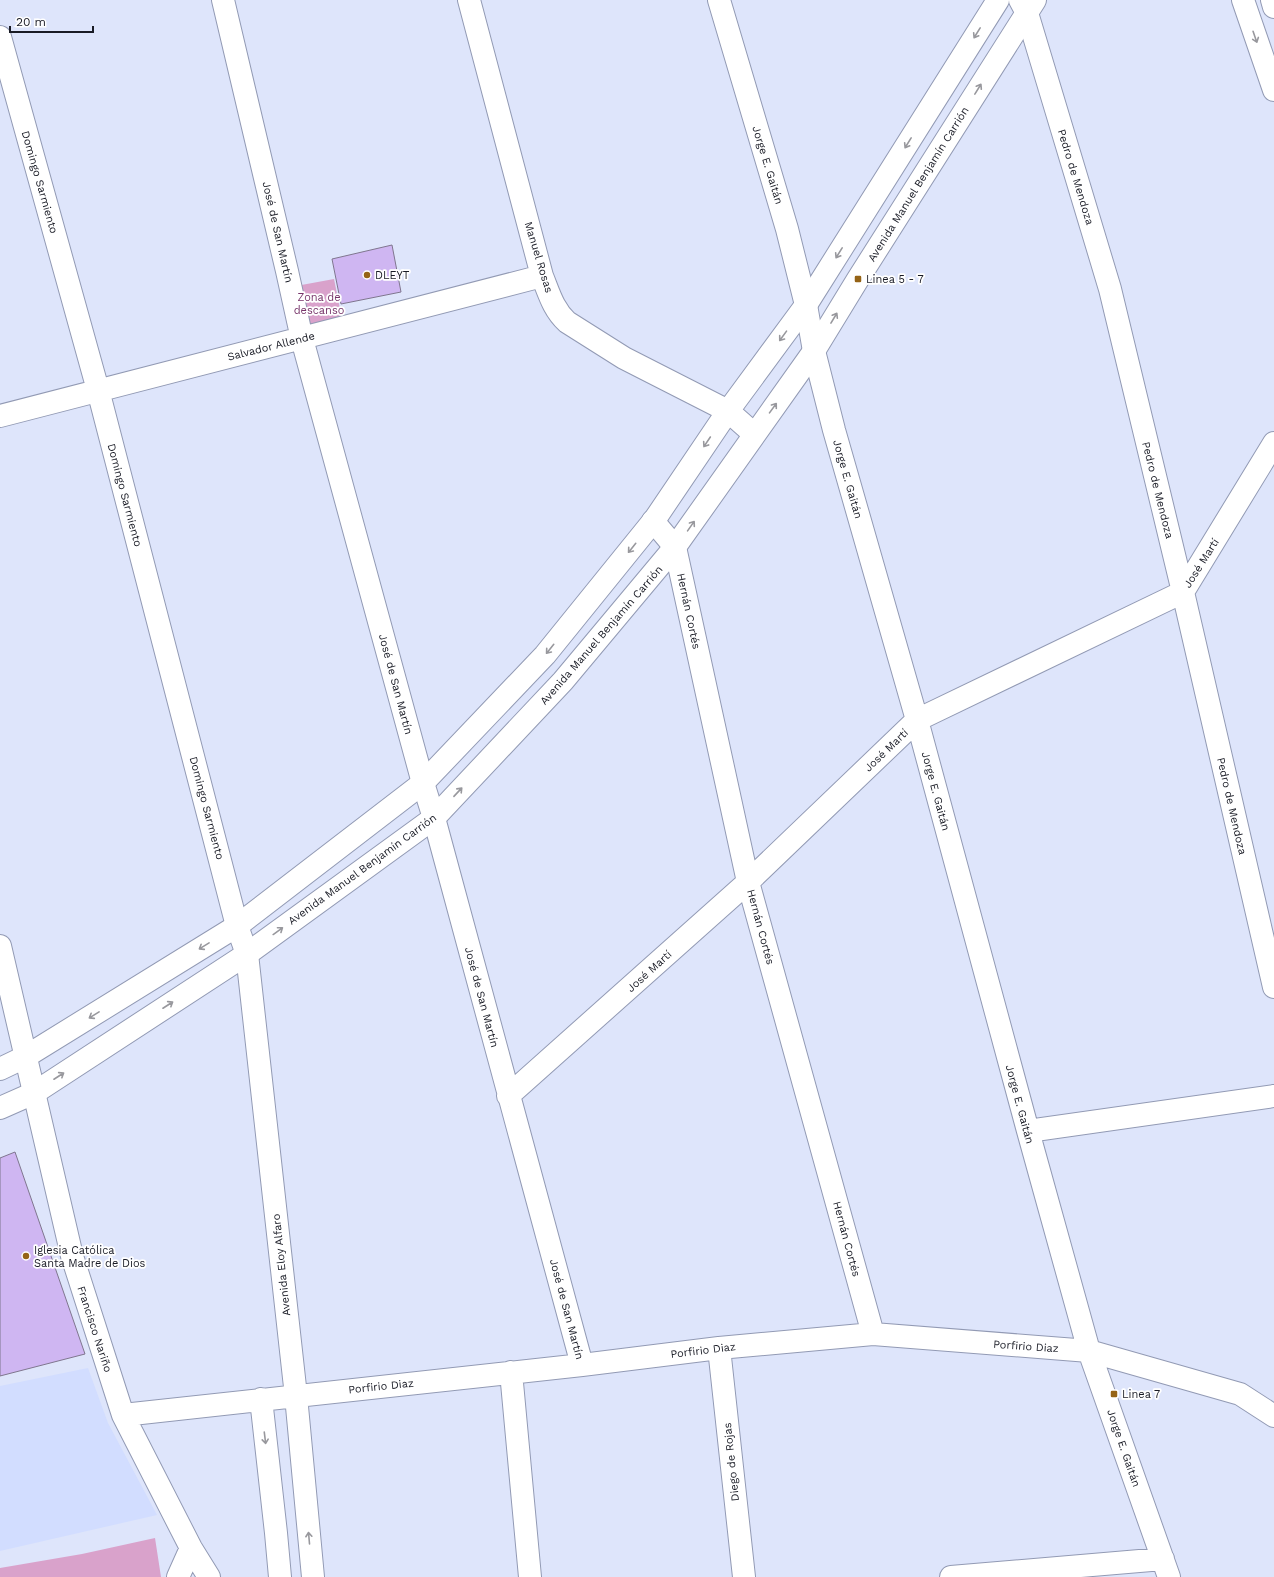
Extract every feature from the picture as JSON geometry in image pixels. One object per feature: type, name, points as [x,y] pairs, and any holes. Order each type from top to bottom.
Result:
[{"type":"street","name":"José de San Martín","points":[[222,0],[302,339],[423,783],[434,818],[582,1365]]},
{"type":"street","name":"Manuel Rosas","points":[[469,0],[542,276],[555,308],[560,316],[624,358],[728,412],[754,434]]},
{"type":"street","name":"Jorge E. Gaitán","points":[[719,0],[787,229],[806,305],[814,351],[836,438],[917,720],[1089,1351],[1166,1568]]},
{"type":"street","points":[[0,1069],[25,1057],[237,926],[423,783],[545,655],[653,521],[728,412],[806,305],[998,0]]},
{"type":"street","points":[[1243,0],[1274,90]]},
{"type":"street","points":[[1272,0],[1274,7]]},
{"type":"street","name":"Avenida Manuel Benjamín Carrión","points":[[0,1108],[34,1093],[246,954],[434,818],[563,681],[675,547],[814,351],[1028,4]]},
{"type":"street","name":"Pedro de Mendoza","points":[[1028,4],[1110,289],[1183,592],[1274,987]]},
{"type":"street","name":"Domingo Sarmiento","points":[[0,37],[98,390],[237,926],[246,954]]},
{"type":"street","name":"Salvador Allende","points":[[0,416],[542,276]]},
{"type":"street","name":"José Martí","points":[[508,1096],[748,882],[917,720],[1183,592],[1274,444]]},
{"type":"street","name":"Hernán Cortés","points":[[653,521],[675,547],[748,882],[873,1334]]},
{"type":"street","name":"Francisco Nariño","points":[[0,946],[72,1256],[123,1416],[191,1548],[209,1577]]},
{"type":"street","name":"Avenida Eloy Alfaro","points":[[246,954],[296,1396],[313,1577]]},
{"type":"street","points":[[1028,1131],[1274,1096]]},
{"type":"street","name":"Porfirio Diaz","points":[[123,1416],[261,1399],[582,1365],[719,1348],[873,1334],[1089,1351],[1240,1394],[1274,1416]]},
{"type":"street","name":"Diego de Rojas","points":[[719,1348],[744,1577]]},
{"type":"street","points":[[511,1372],[530,1577]]},
{"type":"street","points":[[261,1399],[280,1577]]},
{"type":"street","points":[[178,1577],[191,1548]]},
{"type":"street","points":[[951,1577],[1166,1568]]},
{"type":"shaded area","points":[[88,1368],[108,1423],[157,1515],[0,1551],[0,1386]]},
{"type":"green space","name":"Zona de descanso","points":[[334,279],[342,319],[302,327],[296,286]]},
{"type":"green space","points":[[155,1538],[161,1577],[0,1577],[0,1568],[82,1554]]},
{"type":"building","name":"DLEYT","points":[[392,245],[401,292],[341,304],[332,259]]},
{"type":"building","name":"Iglesia Católica Santa Madre de Dios","points":[[15,1152],[85,1354],[0,1376],[0,1158]]},
{"type":"place","name":"DLEYT","points":[[367,275]]},
{"type":"place","name":"Linea 5 - 7","points":[[858,279]]},
{"type":"place","name":"Iglesia Católica Santa Madre de Dios","points":[[26,1256]]},
{"type":"place","name":"Linea 7","points":[[1114,1394]]}]
